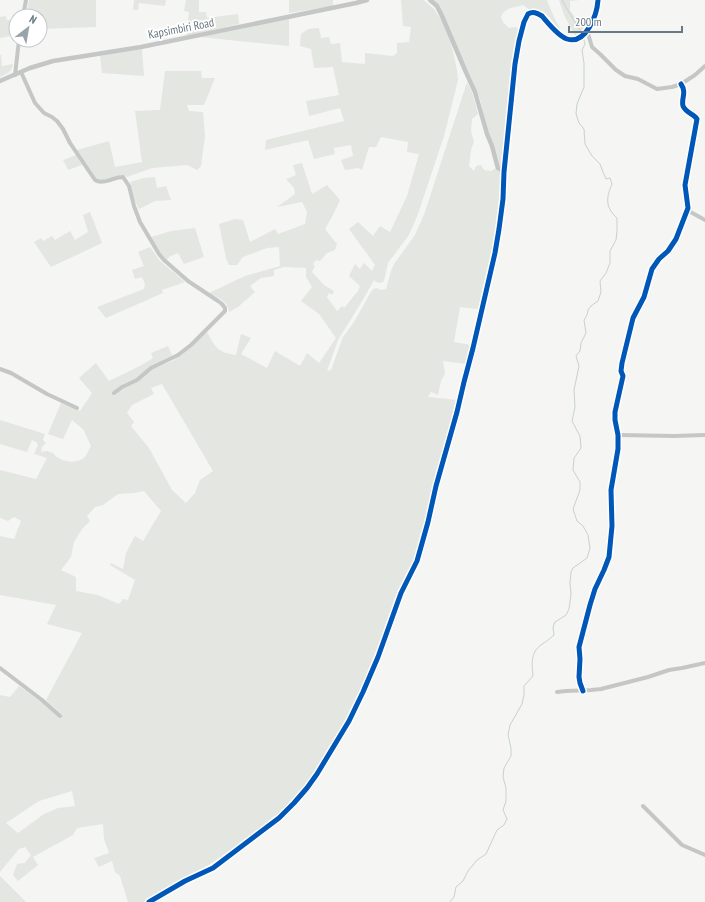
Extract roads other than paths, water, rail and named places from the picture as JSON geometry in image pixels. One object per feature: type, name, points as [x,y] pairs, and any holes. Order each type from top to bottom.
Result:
[{"type":"street","name":"Kapsimbiri Road","points":[[0,81],[30,68],[53,61],[141,47],[367,0]]},
{"type":"street","points":[[430,0],[437,6],[446,24],[464,70],[475,92],[492,146],[496,165],[504,172]]},
{"type":"street","points":[[149,902],[185,881],[213,868],[279,818],[307,788],[349,721],[378,657],[401,593],[417,561],[474,348],[499,229],[515,64],[525,18],[530,13],[538,14],[542,16],[563,37],[571,40],[577,39],[584,33],[592,22],[596,13],[598,0]]},
{"type":"street","points":[[584,33],[592,47],[619,73],[638,79],[657,89],[681,84],[705,66]]},
{"type":"street","points":[[15,75],[18,48]]},
{"type":"street","points":[[21,72],[35,103],[44,113],[57,121],[92,177],[96,181],[101,182],[123,177],[126,180],[140,222],[158,254],[188,281],[222,304],[225,308],[225,311],[191,345],[178,355],[151,368],[137,380],[122,387],[114,393]]},
{"type":"street","points":[[583,691],[579,677],[579,646],[595,589],[609,557],[612,526],[611,490],[618,449],[615,412],[623,376],[622,363],[633,318],[644,297],[652,269],[659,259],[668,251],[676,238],[688,204],[685,185],[697,119],[696,116],[687,112],[683,106],[682,102],[684,92],[681,84]]},
{"type":"street","points":[[687,210],[705,220]]},
{"type":"street","points":[[0,369],[11,373],[47,394],[77,408]]},
{"type":"street","points":[[618,435],[705,436]]},
{"type":"street","points":[[557,692],[602,689],[669,670],[705,663]]},
{"type":"street","points":[[0,668],[42,700],[60,716]]},
{"type":"street","points":[[643,806],[682,845],[705,855]]},
{"type":"waterway","points":[[562,0],[582,34]]},
{"type":"waterway","points":[[450,902],[454,897],[456,887],[463,881],[468,871],[477,860],[486,854],[497,830],[504,825],[507,819],[503,810],[506,801],[506,788],[503,777],[504,768],[511,756],[508,735],[510,725],[522,704],[524,686],[533,676],[533,655],[537,648],[554,635],[553,627],[555,622],[566,615],[569,609],[571,594],[571,572],[573,568],[587,558],[590,548],[588,535],[583,526],[577,521],[573,509],[580,490],[580,482],[573,470],[574,458],[581,448],[580,436],[572,421],[575,407],[574,390],[579,366],[576,356],[580,351],[581,343],[586,333],[584,320],[588,310],[598,301],[601,292],[600,281],[606,273],[610,263],[610,251],[616,240],[617,218],[610,210],[608,202],[612,184],[610,178],[606,179],[600,164],[592,156],[585,144],[584,129],[579,123],[576,114],[577,104],[584,87],[584,63],[582,50],[585,44],[583,37]]}]
